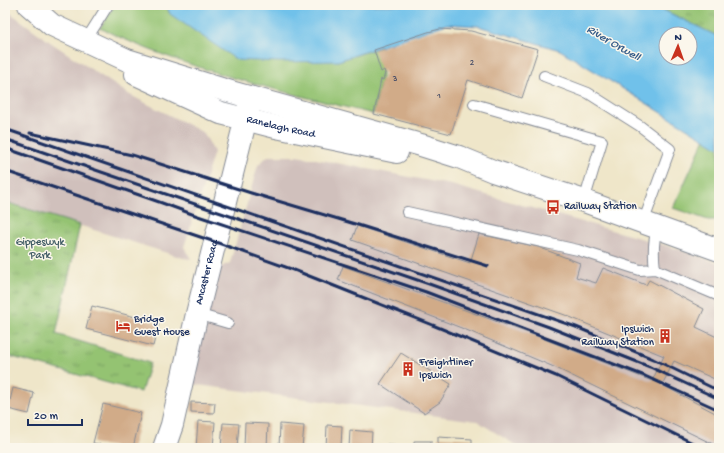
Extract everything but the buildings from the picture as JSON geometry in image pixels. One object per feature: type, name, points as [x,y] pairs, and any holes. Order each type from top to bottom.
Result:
[{"type":"main road","name":"Ranelagh Road","points":[[29,5],[52,25],[127,60],[252,98],[459,157],[493,171],[584,201],[719,250]]},
{"type":"main road","name":"Ranelagh Road","points":[[86,40],[137,74],[204,107],[221,113],[283,129],[493,171]]},
{"type":"main road","name":"Ancaster Road","points":[[164,448],[172,425],[197,314],[252,98]]},
{"type":"lane","points":[[86,40],[108,5]]},
{"type":"lane","points":[[544,76],[588,93],[640,126],[670,149],[650,225],[654,240],[653,249],[655,269]]},
{"type":"lane","points":[[474,104],[602,141],[584,201]]},
{"type":"lane","points":[[407,212],[578,250],[640,270],[655,269],[719,296]]},
{"type":"lane","points":[[197,314],[228,323]]},
{"type":"shaded area","points":[[5,9],[50,42],[130,95],[204,133],[214,152],[184,247],[191,259],[183,258],[5,202]]},
{"type":"shaded area","points":[[268,156],[296,156],[316,159],[451,185],[675,248],[719,263],[719,448],[520,448],[477,421],[190,384],[218,268],[230,263],[258,165]]},
{"type":"green space","points":[[115,5],[166,5],[170,14],[338,61],[381,47],[382,77],[373,114],[269,88],[200,68],[133,43],[100,28]]},
{"type":"green space","points":[[653,5],[719,5],[719,37]]},
{"type":"green space","points":[[705,138],[719,148],[719,220],[708,220],[673,208]]},
{"type":"green space","name":"Gippeswyk Park","points":[[5,202],[80,225],[56,334],[150,363],[141,392],[5,355]]},
{"type":"water","name":"River Orwell","points":[[166,5],[653,5],[696,26],[658,26],[658,66],[698,66],[698,27],[719,37],[719,148],[560,50],[478,26],[447,24],[338,61],[280,62],[237,60],[170,14]]},
{"type":"railway","points":[[5,129],[576,327],[653,359],[719,391]]},
{"type":"railway","points":[[30,133],[132,155],[488,266]]},
{"type":"railway","points":[[5,139],[429,284],[549,327],[650,367],[719,399]]},
{"type":"railway","points":[[5,148],[192,214],[426,292],[645,376],[719,410]]},
{"type":"railway","points":[[5,171],[294,270],[556,376],[703,448]]},
{"type":"place","name":"Railway Station","points":[[553,207]]},
{"type":"place","name":"Bridge Guest House","points":[[123,326]]},
{"type":"place","name":"Ipswich Railway Station","points":[[665,336]]},
{"type":"place","name":"Freightliner Ipswich","points":[[408,369]]}]
